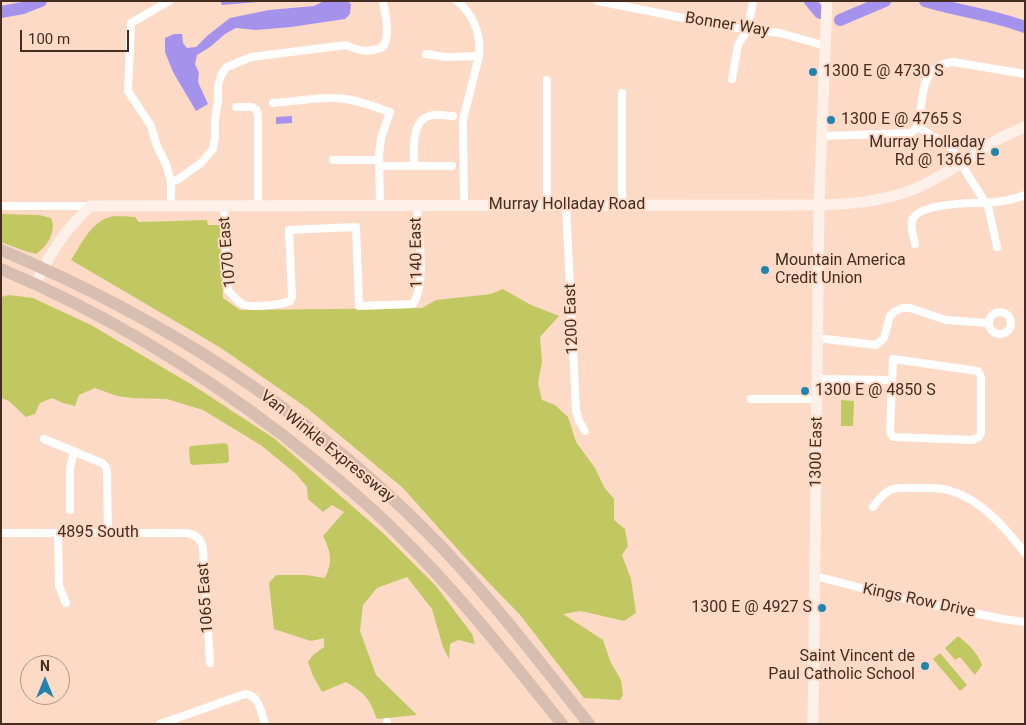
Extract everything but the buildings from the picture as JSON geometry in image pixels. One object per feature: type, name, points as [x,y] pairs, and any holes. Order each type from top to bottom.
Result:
[{"type":"main road","name":"1300 East","points":[[814,724],[818,205],[828,1]]},
{"type":"main road","name":"Murray Holladay Road","points":[[91,206],[818,205],[865,202],[893,196],[931,181],[999,138],[1025,127]]},
{"type":"main road","points":[[36,283],[68,227],[91,206]]},
{"type":"main road","name":"Van Winkle Expressway","points":[[1,250],[117,303],[175,336],[260,391],[341,454],[401,507],[450,557],[496,608],[589,724]]},
{"type":"main road","name":"Van Winkle Expressway","points":[[1,268],[78,304],[156,348],[230,397],[331,472],[398,533],[448,586],[562,724]]},
{"type":"street","points":[[169,1],[131,23],[128,91],[151,126],[157,146],[166,164],[171,182],[171,206]]},
{"type":"street","points":[[171,182],[177,180],[201,163],[213,149],[218,85],[222,73],[227,67],[251,57],[266,54],[346,45],[354,49],[369,51],[382,47],[386,42],[387,35],[383,1]]},
{"type":"street","points":[[457,1],[472,18],[477,30],[480,46],[463,120],[464,206]]},
{"type":"street","name":"Bonner Way","points":[[598,1],[748,30],[780,33],[826,46]]},
{"type":"street","points":[[732,79],[738,45],[748,30],[753,1]]},
{"type":"street","points":[[426,54],[446,57],[479,56]]},
{"type":"street","points":[[822,136],[907,134],[914,131],[917,127],[923,88],[929,76],[941,65],[953,62],[1025,74]]},
{"type":"street","points":[[547,80],[547,206]]},
{"type":"street","points":[[622,93],[622,205]]},
{"type":"street","points":[[273,103],[328,98],[352,100],[390,112],[381,138],[379,163],[380,206]]},
{"type":"street","points":[[236,107],[252,107],[256,109],[258,115],[258,206]]},
{"type":"street","points":[[414,166],[415,133],[422,120],[432,115],[453,116]]},
{"type":"street","points":[[917,127],[946,144],[961,163],[989,210],[997,247]]},
{"type":"street","points":[[332,160],[414,166],[452,166]]},
{"type":"street","points":[[915,244],[912,222],[914,216],[923,211],[952,204],[1017,199],[1025,195]]},
{"type":"street","name":"1200 East","points":[[566,205],[576,410],[579,421],[585,431]]},
{"type":"street","name":"Murray Holladay Road","points":[[1,206],[91,206]]},
{"type":"street","name":"1070 East","points":[[224,206],[228,290],[232,296],[244,305],[273,305],[284,304],[290,301],[292,288],[288,230],[323,228]]},
{"type":"street","name":"1140 East","points":[[323,228],[356,227],[359,306],[413,304],[418,298],[420,280],[416,206]]},
{"type":"street","points":[[817,338],[876,345],[884,338],[888,321],[892,314],[904,308],[946,320],[988,323]]},
{"type":"street","points":[[892,359],[978,371],[981,377],[981,433],[979,437],[972,440],[893,437],[890,432],[892,380],[892,359]]},
{"type":"street","points":[[817,379],[892,380]]},
{"type":"street","points":[[751,399],[818,399]]},
{"type":"street","points":[[44,439],[102,463],[107,469],[108,533]]},
{"type":"street","points":[[70,510],[70,468],[74,452]]},
{"type":"street","points":[[873,507],[882,494],[892,488],[937,488],[952,491],[964,496],[986,512],[1025,553]]},
{"type":"street","name":"4895 South","points":[[1,533],[186,533],[195,535]]},
{"type":"street","points":[[58,533],[59,586],[66,603]]},
{"type":"street","name":"1065 East","points":[[195,535],[203,548],[210,663]]},
{"type":"street","name":"Kings Row Drive","points":[[814,576],[904,599],[1025,622]]},
{"type":"street","points":[[160,724],[242,695],[251,695],[257,702],[265,724]]},
{"type":"green space","points":[[1,214],[39,215],[51,218],[53,228],[50,238],[36,254],[1,242]]},
{"type":"green space","points":[[135,217],[139,222],[207,220],[208,225],[220,225],[223,298],[240,310],[422,308],[436,300],[491,294],[503,289],[531,305],[559,316],[540,337],[542,362],[538,383],[542,400],[555,405],[568,417],[576,442],[595,468],[604,487],[614,499],[614,520],[625,529],[628,546],[622,555],[631,579],[636,613],[624,621],[581,611],[563,614],[603,640],[610,661],[621,680],[623,695],[620,700],[584,698],[521,616],[469,562],[403,488],[307,408],[221,348],[71,260],[95,225],[107,218]]},
{"type":"green space","points":[[9,295],[33,298],[91,325],[194,386],[275,439],[383,533],[436,586],[472,634],[475,644],[458,640],[450,644],[449,659],[443,647],[432,609],[407,577],[377,588],[363,605],[360,631],[376,675],[417,715],[377,719],[366,697],[346,682],[322,692],[308,662],[313,655],[324,647],[324,638],[311,641],[274,629],[269,583],[276,575],[306,575],[325,578],[330,557],[323,536],[344,512],[332,505],[323,512],[308,499],[307,487],[296,474],[262,446],[203,410],[167,399],[117,396],[95,388],[79,395],[75,406],[52,398],[40,403],[35,414],[26,417],[9,401],[1,398],[1,297]]},
{"type":"green space","points":[[841,400],[854,401],[853,426],[841,426]]},
{"type":"green space","points":[[225,443],[228,445],[229,461],[227,463],[192,465],[190,463],[189,448],[191,446]]},
{"type":"green space","points":[[958,636],[978,656],[982,665],[975,675],[960,657],[955,660],[945,648]]},
{"type":"green space","points":[[940,653],[967,685],[960,691],[933,659]]},
{"type":"shaded area","points":[[220,1],[270,1],[222,5]]},
{"type":"shaded area","points":[[324,1],[347,1],[351,4],[350,14],[345,19],[291,27],[256,30],[236,28],[197,55],[195,64],[199,73],[198,82],[208,104],[196,111],[173,72],[165,52],[165,38],[174,34],[182,34],[183,43],[187,48],[196,47],[230,18],[269,10],[314,6]]},
{"type":"shaded area","points":[[292,116],[292,123],[276,124],[276,117]]},
{"type":"waterway","points":[[1,12],[23,8],[41,1]]},
{"type":"waterway","points":[[810,1],[820,13]]},
{"type":"waterway","points":[[840,20],[885,1]]},
{"type":"waterway","points":[[925,1],[1025,27]]},
{"type":"place","name":"1300 E @ 4730 S","points":[[813,72]]},
{"type":"place","name":"1300 E @ 4765 S","points":[[831,120]]},
{"type":"place","name":"Murray Holladay Rd @ 1366 E","points":[[995,152]]},
{"type":"place","name":"Mountain America Credit Union","points":[[765,270]]},
{"type":"place","name":"1300 E @ 4850 S","points":[[805,391]]},
{"type":"place","name":"1300 E @ 4927 S","points":[[822,608]]},
{"type":"place","name":"Saint Vincent de Paul Catholic School","points":[[925,666]]}]
